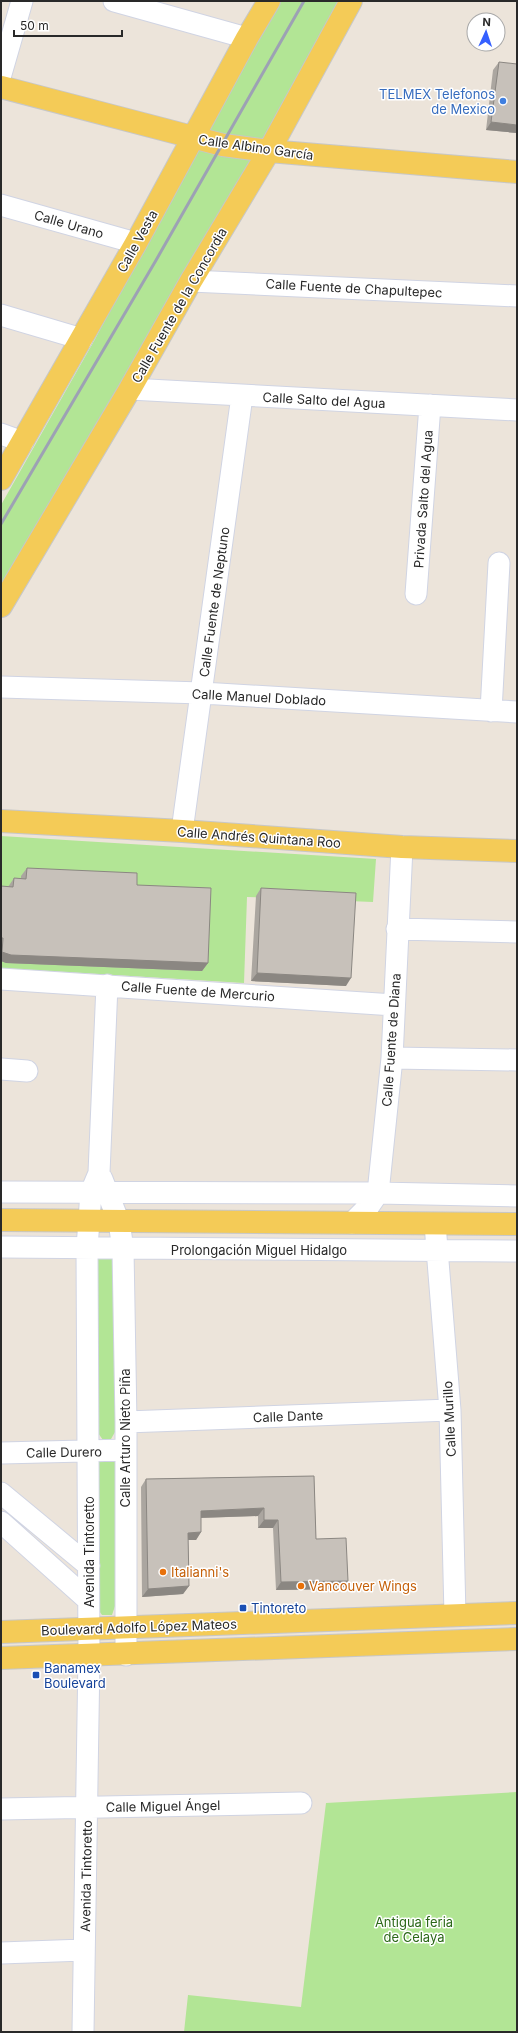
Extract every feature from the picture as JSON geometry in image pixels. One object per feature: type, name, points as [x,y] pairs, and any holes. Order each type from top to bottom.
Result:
[{"type":"main road","name":"Calle Vesta","points":[[1,479],[136,243],[247,38],[269,1]]},
{"type":"main road","name":"Calle Fuente de la Concordia","points":[[1,606],[130,389],[191,281],[269,151],[351,1]]},
{"type":"main road","name":"Calle Albino García","points":[[1,87],[223,145],[269,151],[517,172]]},
{"type":"main road","name":"Calle Andrés Quintana Roo","points":[[1,821],[182,831],[402,847],[517,851]]},
{"type":"main road","name":"Prolongación Miguel Hidalgo","points":[[1,1220],[517,1224]]},
{"type":"main road","name":"Boulevard Adolfo López Mateos","points":[[1,1632],[517,1613]]},
{"type":"main road","name":"Boulevard Adolfo López Mateos","points":[[1,1658],[89,1656],[517,1639]]},
{"type":"street","points":[[1,74],[22,1]]},
{"type":"street","points":[[114,1],[247,38]]},
{"type":"street","name":"Calle Urano","points":[[1,205],[136,243]]},
{"type":"street","name":"Calle Fuente de Chapultepec","points":[[191,281],[517,296]]},
{"type":"street","points":[[1,315],[82,339]]},
{"type":"street","name":"Calle Salto del Agua","points":[[130,389],[517,410]]},
{"type":"street","name":"Calle Fuente de Neptuno","points":[[182,831],[242,396]]},
{"type":"street","name":"Privada Salto del Agua","points":[[416,594],[430,405]]},
{"type":"street","points":[[1,434],[23,442]]},
{"type":"street","points":[[491,711],[499,563]]},
{"type":"street","name":"Calle Manuel Doblado","points":[[1,687],[202,693],[517,712]]},
{"type":"street","name":"Calle Fuente de Diana","points":[[378,1193],[392,1058],[402,847]]},
{"type":"street","points":[[397,929],[517,932]]},
{"type":"street","name":"Calle Fuente de Mercurio","points":[[1,979],[394,1005]]},
{"type":"street","name":"Avenida Tintoretto","points":[[83,2032],[89,1656],[87,1248],[90,1221],[99,1186],[108,985]]},
{"type":"street","points":[[392,1058],[517,1060]]},
{"type":"street","points":[[1,1069],[27,1071]]},
{"type":"street","points":[[99,1186],[119,1222]]},
{"type":"street","points":[[1,1192],[99,1186],[517,1196]]},
{"type":"street","points":[[352,1223],[369,1206],[378,1193]]},
{"type":"street","name":"Calle Arturo Nieto Piña","points":[[119,1222],[123,1249],[126,1422],[126,1654]]},
{"type":"street","name":"Calle Murillo","points":[[435,1224],[450,1410],[455,1615]]},
{"type":"street","name":"Prolongación Miguel Hidalgo","points":[[1,1247],[517,1251]]},
{"type":"street","name":"Calle Dante","points":[[126,1422],[450,1410]]},
{"type":"street","name":"Calle Durero","points":[[1,1453],[126,1450]]},
{"type":"street","points":[[1,1493],[89,1566]]},
{"type":"street","points":[[1,1522],[88,1600]]},
{"type":"street","name":"Calle Miguel Ángel","points":[[1,1810],[301,1803]]},
{"type":"street","points":[[1,1953],[84,1950]]},
{"type":"green space","points":[[279,1],[340,1],[265,139],[208,132]]},
{"type":"green space","points":[[197,147],[257,160],[1,590],[1,505],[94,341]]},
{"type":"green space","points":[[1,836],[376,859],[373,902],[247,897],[244,983],[1,968]]},
{"type":"green space","points":[[97,1254],[111,1256],[115,1262],[115,1432],[111,1439],[103,1440],[98,1433]]},
{"type":"green space","points":[[99,1454],[108,1454],[115,1461],[116,1603],[112,1615],[102,1615],[97,1608],[95,1465]]},
{"type":"green space","name":"Antigua feria de Celaya","points":[[517,1792],[517,2032],[184,2032],[188,1995],[301,2007],[326,1803]]},
{"type":"building","name":"TELMEX Telefonos de Mexico","points":[[499,62],[517,64],[517,125],[491,122]]},
{"type":"building","points":[[27,868],[137,873],[137,885],[211,888],[208,963],[11,955],[2,952],[3,938],[1,938],[1,886],[13,887],[14,878],[26,879]]},
{"type":"building","points":[[261,888],[356,893],[351,978],[257,973]]},
{"type":"building","points":[[314,1476],[316,1539],[346,1538],[348,1581],[281,1582],[278,1520],[264,1520],[264,1508],[201,1511],[201,1532],[188,1533],[189,1586],[148,1589],[146,1479]]},
{"type":"railway","points":[[1,524],[155,262],[304,1]]},
{"type":"place","name":"TELMEX Telefonos de Mexico","points":[[503,101]]},
{"type":"place","name":"Italianni's","points":[[163,1572]]},
{"type":"place","name":"Vancouver Wings","points":[[301,1586]]},
{"type":"place","name":"Tintoreto","points":[[243,1608]]},
{"type":"place","name":"Banamex Boulevard","points":[[36,1675]]}]
